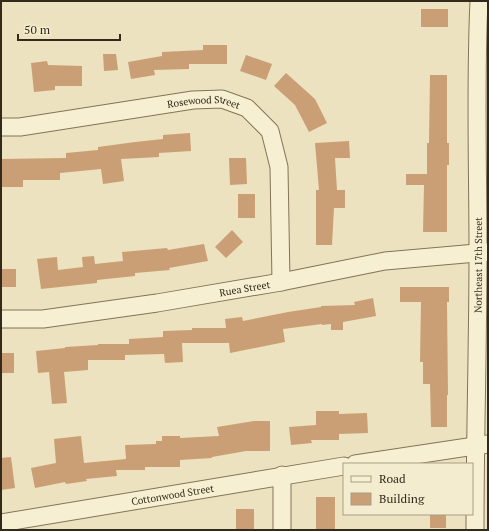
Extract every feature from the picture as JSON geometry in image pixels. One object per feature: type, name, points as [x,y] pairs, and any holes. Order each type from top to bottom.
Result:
[{"type":"street","name":"Northeast 17th Street","points":[[475,530],[481,445],[483,253],[482,54],[479,1]]},
{"type":"street","name":"Rosewood Street","points":[[1,127],[20,127],[193,100],[222,99],[247,108],[270,131],[279,167],[281,282]]},
{"type":"street","name":"Ruea Street","points":[[1,319],[43,318],[157,303],[281,282],[385,261],[483,253]]},
{"type":"street","points":[[362,463],[481,445]]},
{"type":"street","name":"Cottonwood Street","points":[[1,523],[282,475],[343,466]]},
{"type":"street","points":[[282,475],[282,530]]},
{"type":"building","points":[[421,9],[448,9],[448,27],[421,27]]},
{"type":"building","points":[[203,45],[227,45],[227,64],[189,64],[189,69],[154,70],[155,75],[131,79],[128,62],[162,56],[162,52],[203,50]]},
{"type":"building","points":[[103,54],[116,54],[118,70],[104,71]]},
{"type":"building","points":[[246,55],[272,64],[266,80],[240,71]]},
{"type":"building","points":[[47,61],[48,65],[82,66],[82,86],[55,86],[55,90],[34,92],[31,63]]},
{"type":"building","points":[[286,73],[315,99],[327,123],[309,132],[295,105],[274,86]]},
{"type":"building","points":[[430,75],[447,75],[447,143],[449,143],[449,165],[447,165],[447,232],[423,232],[424,185],[406,185],[406,174],[427,174]]},
{"type":"building","points":[[190,133],[191,151],[159,153],[159,157],[121,159],[124,181],[103,184],[101,169],[60,173],[60,180],[23,180],[23,187],[1,187],[1,159],[66,158],[66,153],[98,150],[98,147],[163,139],[163,135]]},
{"type":"building","points":[[349,141],[350,158],[335,158],[337,190],[345,190],[345,208],[334,208],[332,245],[316,245],[316,190],[319,190],[315,143]]},
{"type":"building","points":[[229,158],[246,158],[247,184],[230,185]]},
{"type":"building","points":[[238,194],[255,194],[255,218],[238,218]]},
{"type":"building","points":[[232,230],[243,242],[226,258],[215,247]]},
{"type":"building","points":[[204,244],[208,261],[169,268],[170,270],[135,273],[135,276],[97,280],[97,283],[41,289],[37,259],[57,257],[58,270],[83,267],[82,257],[94,256],[95,264],[123,261],[122,252],[167,248],[168,250]]},
{"type":"building","points":[[1,269],[16,269],[16,287],[1,287]]},
{"type":"building","points":[[400,287],[449,287],[449,302],[447,302],[447,427],[431,427],[430,384],[423,384],[423,362],[420,362],[421,302],[400,302]]},
{"type":"building","points":[[373,298],[376,316],[343,322],[343,330],[331,330],[331,324],[283,329],[285,342],[230,353],[229,343],[182,343],[183,362],[165,363],[164,354],[125,355],[125,360],[88,360],[88,370],[64,372],[67,403],[52,404],[49,372],[38,373],[36,351],[98,344],[129,344],[129,339],[163,337],[163,331],[192,330],[192,328],[226,328],[225,319],[242,317],[243,321],[321,306],[355,305],[354,302]]},
{"type":"building","points":[[1,353],[14,353],[14,373],[1,373]]},
{"type":"building","points":[[316,411],[339,411],[339,414],[367,413],[368,433],[339,434],[339,440],[311,440],[312,443],[291,445],[289,427],[316,425]]},
{"type":"building","points":[[254,421],[270,421],[270,451],[246,451],[212,458],[180,460],[180,467],[145,467],[145,470],[116,470],[117,476],[86,479],[87,481],[66,484],[65,482],[35,488],[31,468],[56,463],[54,439],[81,436],[84,463],[126,459],[125,445],[156,444],[156,441],[162,441],[162,436],[180,436],[180,438],[219,436],[217,427]]},
{"type":"building","points":[[11,457],[15,488],[1,490],[1,458]]},
{"type":"building","points":[[316,497],[335,497],[335,530],[316,530]]},
{"type":"building","points":[[236,509],[254,509],[254,529],[236,529]]},
{"type":"building","points":[[430,515],[446,515],[446,528],[430,528]]}]
